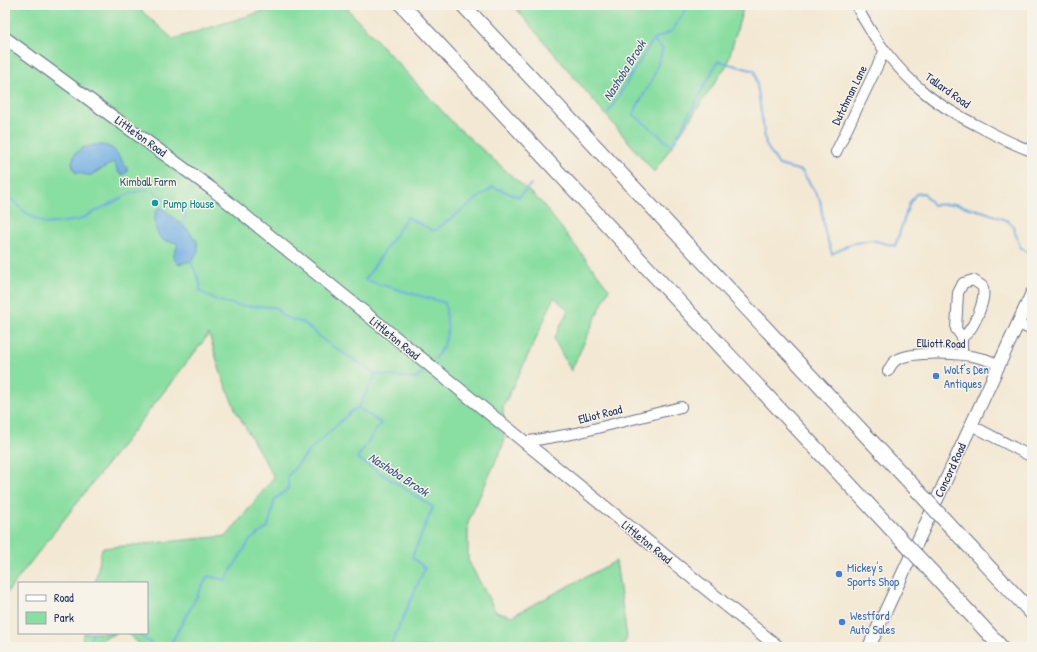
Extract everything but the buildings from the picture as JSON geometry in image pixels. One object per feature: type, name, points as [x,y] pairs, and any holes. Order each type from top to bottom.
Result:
[{"type":"highway","points":[[402,5],[1001,647]]},
{"type":"highway","points":[[463,5],[1032,613]]},
{"type":"main road","name":"Littleton Road","points":[[5,38],[212,189],[778,647]]},
{"type":"main road","name":"Concord Road","points":[[869,647],[1032,293]]},
{"type":"street","name":"Tallard Road","points":[[856,5],[868,27],[885,50],[914,82],[937,102],[999,137],[1032,151]]},
{"type":"street","name":"Dutchman Lane","points":[[836,152],[885,50]]},
{"type":"street","points":[[962,337],[970,330],[985,297],[982,286],[973,280],[963,283],[958,293],[956,329],[962,337],[962,355]]},
{"type":"street","points":[[1018,324],[1032,330]]},
{"type":"street","name":"Elliott Road","points":[[888,371],[895,361],[907,356],[922,354],[962,355],[984,359],[999,365]]},
{"type":"street","name":"Elliot Road","points":[[524,442],[577,433],[681,407]]},
{"type":"street","points":[[971,425],[1032,457]]},
{"type":"green space","name":"Kimball Farm","points":[[5,5],[135,5],[173,39],[283,5],[344,5],[455,125],[542,203],[609,289],[571,371],[554,339],[568,310],[554,297],[535,341],[503,407],[504,443],[468,522],[468,560],[496,612],[512,616],[616,561],[627,638],[622,647],[143,647],[128,634],[148,634],[148,582],[95,582],[102,548],[227,536],[274,477],[236,411],[222,377],[209,334],[5,595]]},
{"type":"green space","points":[[513,5],[744,5],[727,65],[654,172]]},
{"type":"green space","points":[[84,634],[114,634],[97,641],[97,647],[80,647]]},
{"type":"water","points":[[94,145],[108,146],[114,150],[126,166],[127,172],[123,175],[118,172],[114,162],[91,175],[75,172],[72,163],[77,152],[82,148]]},
{"type":"water","points":[[161,207],[187,229],[197,241],[198,252],[191,261],[178,264],[173,257],[178,244],[161,239],[157,232],[155,214],[156,210]]},
{"type":"waterway","name":"Nashoba Brook","points":[[608,113],[653,40],[672,31],[689,5]]},
{"type":"waterway","points":[[653,40],[663,49],[653,78],[633,114],[672,146],[718,61],[755,71],[766,145],[779,165],[802,171],[820,200],[825,232],[832,254],[850,244],[872,240],[895,246],[910,202],[916,194],[924,193],[933,205],[954,204],[985,212],[1008,221],[1013,226],[1020,247],[1031,254],[1032,258]]},
{"type":"waterway","name":"Nashoba Brook","points":[[435,359],[446,339],[447,319],[445,303],[365,280],[407,217],[434,231],[493,187],[519,197],[531,184]]},
{"type":"waterway","points":[[5,193],[26,213],[46,224],[79,220],[131,193],[147,190]]},
{"type":"waterway","points":[[153,191],[175,204],[186,215],[181,226]]},
{"type":"waterway","points":[[190,259],[200,283],[200,291],[208,296],[236,305],[275,307],[284,317],[304,323],[326,342],[376,374]]},
{"type":"waterway","name":"Nashoba Brook","points":[[390,647],[425,568],[412,557],[433,507],[357,458],[381,423],[358,408],[376,374],[415,379],[425,370]]},
{"type":"waterway","points":[[169,647],[208,576],[225,580],[250,540],[268,527],[275,499],[288,489],[288,476],[309,451],[353,410],[358,408]]},
{"type":"waterway","points":[[90,647],[89,643],[93,634]]},
{"type":"waterway","points":[[138,634],[156,647]]},
{"type":"place","name":"Pump House","points":[[155,203]]},
{"type":"place","name":"Wolf's Den Antiques","points":[[936,376]]},
{"type":"place","name":"Mickey's Sports Shop","points":[[839,574]]},
{"type":"place","name":"Westford Auto Sales","points":[[842,622]]}]
